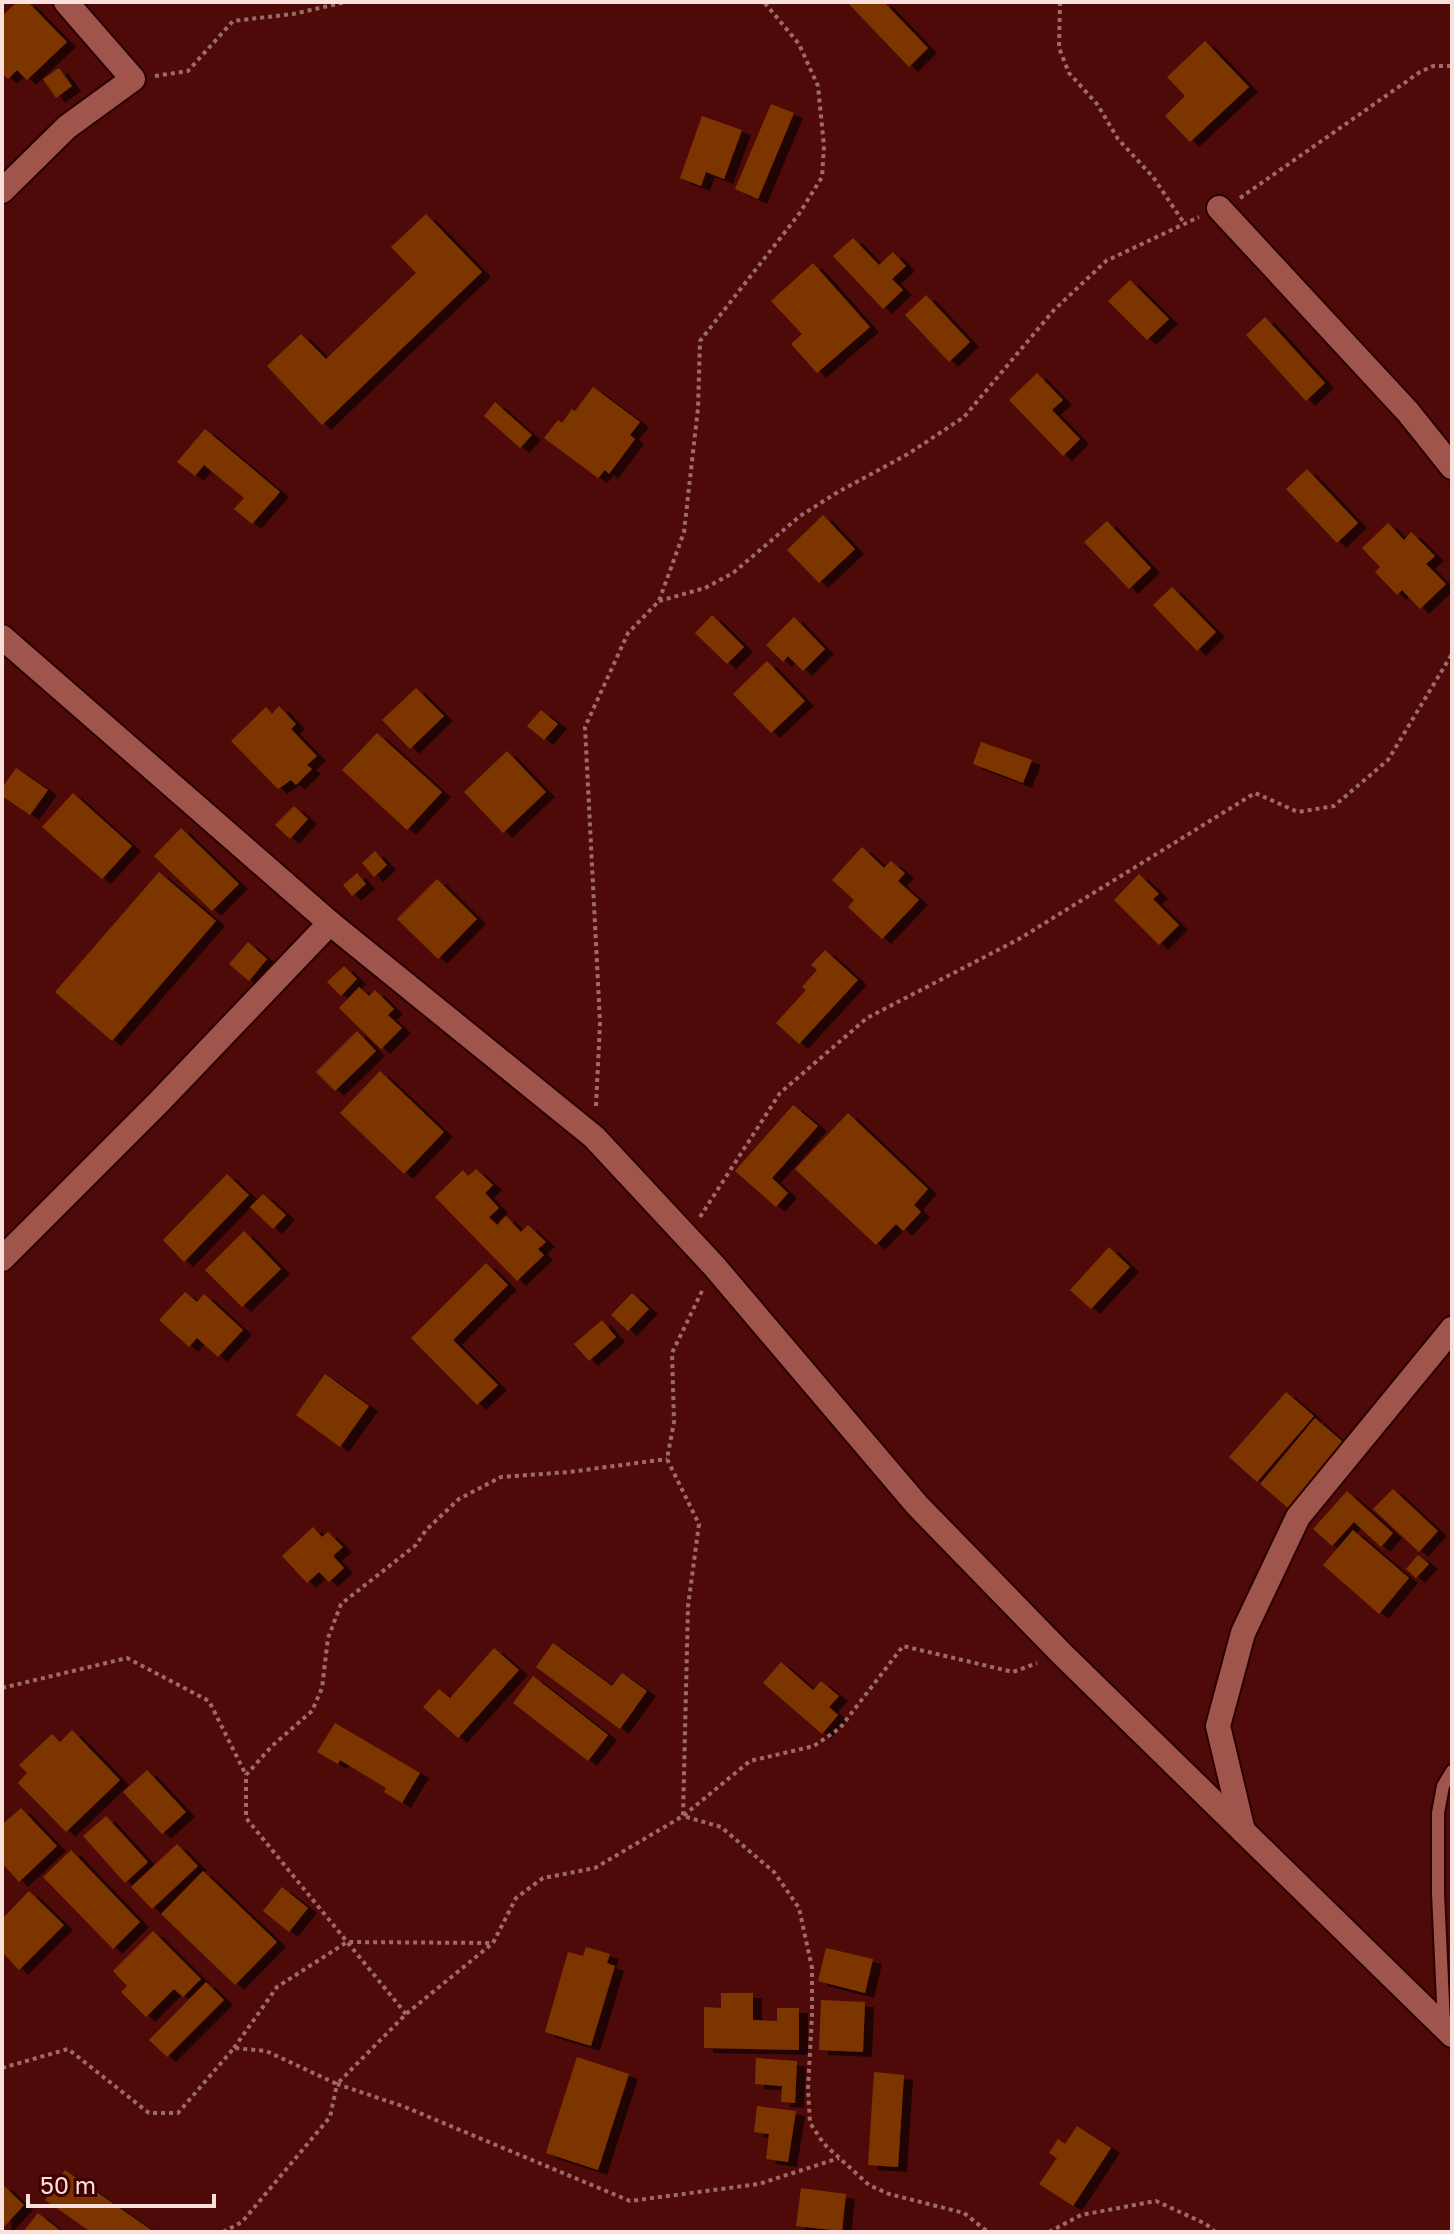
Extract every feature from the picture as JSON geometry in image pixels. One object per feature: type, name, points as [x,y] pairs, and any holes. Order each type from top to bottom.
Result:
[{"type":"street","points":[[2,191],[67,127],[133,79],[66,2]]},
{"type":"street","points":[[1219,208],[1408,412],[1452,467]]},
{"type":"street","points":[[2,637],[330,923],[594,1137],[714,1266],[917,1505],[1062,1654],[1448,2031]]},
{"type":"street","points":[[2,1259],[159,1102],[330,923]]},
{"type":"street","points":[[1243,1831],[1218,1726],[1243,1633],[1298,1517],[1452,1329]]},
{"type":"lane","points":[[1448,2031],[1438,1893],[1438,1813],[1443,1786],[1452,1771]]},
{"type":"path","points":[[133,79],[188,71],[233,21],[293,14],[346,2]]},
{"type":"path","points":[[594,1137],[600,1023],[585,727],[628,633],[659,601],[684,532],[698,408],[700,341],[799,214],[822,177],[824,146],[818,86],[799,44],[764,2]]},
{"type":"path","points":[[1060,2],[1059,48],[1069,73],[1097,104],[1118,139],[1153,177],[1184,223]]},
{"type":"path","points":[[659,601],[705,588],[733,573],[800,516],[908,454],[964,417],[1054,310],[1106,261],[1243,197],[1420,72],[1433,66],[1452,66]]},
{"type":"path","points":[[686,1238],[780,1093],[867,1018],[1019,939],[1255,793],[1298,812],[1334,806],[1388,760],[1452,654]]},
{"type":"path","points":[[683,1816],[688,1606],[699,1524],[667,1459],[674,1422],[672,1353],[714,1266]]},
{"type":"path","points":[[246,1775],[272,1746],[312,1711],[322,1688],[328,1638],[341,1604],[416,1545],[426,1530],[459,1499],[501,1477],[667,1459]]},
{"type":"path","points":[[223,2232],[242,2222],[330,2117],[337,2084],[406,2014],[493,1943],[516,1898],[543,1878],[595,1868],[683,1816],[750,1761],[814,1746],[840,1728],[903,1646],[1013,1672],[1062,1654]]},
{"type":"path","points":[[2,1688],[127,1658],[209,1701],[246,1775],[246,1818],[406,2014]]},
{"type":"path","points":[[683,1816],[721,1827],[774,1872],[799,1908],[812,1968],[808,2088],[810,2123],[824,2144],[869,2185],[889,2194],[964,2213],[988,2232]]},
{"type":"path","points":[[2,2068],[68,2049],[149,2113],[178,2113],[234,2048],[277,1987],[347,1942],[493,1943]]},
{"type":"path","points":[[234,2048],[266,2051],[337,2084],[405,2107],[630,2201],[759,2184],[839,2158]]},
{"type":"path","points":[[1049,2232],[1081,2215],[1156,2201],[1206,2224],[1215,2232]]},
{"type":"building","points":[[17,2],[28,2],[67,42],[27,80],[17,70],[8,79],[2,73],[2,16]]},
{"type":"building","points":[[847,2],[884,2],[928,48],[909,67]]},
{"type":"building","points":[[1205,41],[1249,87],[1190,142],[1165,116],[1185,96],[1167,77]]},
{"type":"building","points":[[59,68],[72,86],[56,98],[43,79]]},
{"type":"building","points":[[771,104],[794,113],[758,199],[735,189]]},
{"type":"building","points":[[702,116],[742,130],[724,179],[706,172],[701,186],[680,178]]},
{"type":"building","points":[[426,214],[482,272],[322,425],[267,366],[301,334],[326,359],[416,273],[391,247]]},
{"type":"building","points":[[853,238],[879,265],[893,252],[906,266],[892,279],[903,290],[883,309],[833,256]]},
{"type":"building","points":[[813,263],[870,327],[817,373],[791,344],[802,334],[771,301]]},
{"type":"building","points":[[1130,280],[1169,319],[1147,340],[1108,301]]},
{"type":"building","points":[[926,295],[970,342],[949,362],[905,315]]},
{"type":"building","points":[[1265,317],[1325,383],[1306,401],[1246,335]]},
{"type":"building","points":[[1037,373],[1063,400],[1052,410],[1080,439],[1063,456],[1009,400]]},
{"type":"building","points":[[593,387],[640,422],[630,435],[635,439],[609,474],[605,470],[598,478],[544,438],[558,420],[562,423],[572,409],[575,411]]},
{"type":"building","points":[[495,402],[532,435],[520,448],[484,416]]},
{"type":"building","points":[[205,429],[280,492],[252,524],[234,509],[244,498],[204,465],[195,476],[177,462]]},
{"type":"building","points":[[1307,469],[1358,523],[1337,543],[1286,489]]},
{"type":"building","points":[[823,515],[855,549],[819,583],[787,550]]},
{"type":"building","points":[[1107,521],[1151,568],[1129,589],[1084,542]]},
{"type":"building","points":[[1388,523],[1404,540],[1411,532],[1435,556],[1426,564],[1446,584],[1420,609],[1402,590],[1397,595],[1375,572],[1380,567],[1362,548]]},
{"type":"building","points":[[1172,587],[1216,632],[1197,651],[1153,605]]},
{"type":"building","points":[[712,615],[744,647],[727,664],[695,633]]},
{"type":"building","points":[[794,617],[825,649],[803,671],[788,656],[783,662],[766,645]]},
{"type":"building","points":[[767,661],[805,701],[771,733],[733,694]]},
{"type":"building","points":[[416,688],[444,716],[410,749],[382,720]]},
{"type":"building","points":[[279,706],[296,724],[291,729],[317,756],[307,765],[312,769],[296,785],[291,780],[278,789],[231,741],[266,707],[272,714]]},
{"type":"building","points":[[541,710],[558,724],[544,740],[527,726]]},
{"type":"building","points":[[377,733],[442,792],[407,830],[342,770]]},
{"type":"building","points":[[981,742],[1032,760],[1023,783],[973,764]]},
{"type":"building","points":[[507,751],[546,792],[503,833],[464,792]]},
{"type":"building","points":[[16,768],[48,790],[30,815],[2,796],[2,788]]},
{"type":"building","points":[[73,793],[132,846],[102,879],[42,827]]},
{"type":"building","points":[[294,806],[308,819],[290,839],[275,825]]},
{"type":"building","points":[[181,828],[239,884],[212,911],[154,856]]},
{"type":"building","points":[[862,847],[884,868],[891,861],[905,873],[898,881],[919,900],[882,939],[848,907],[854,900],[832,880]]},
{"type":"building","points":[[375,851],[387,865],[374,877],[362,863]]},
{"type":"building","points":[[159,872],[216,921],[112,1041],[55,992]]},
{"type":"building","points":[[357,873],[366,884],[352,896],[343,885]]},
{"type":"building","points":[[1139,874],[1159,894],[1153,899],[1179,925],[1159,945],[1114,900]]},
{"type":"building","points":[[437,879],[477,919],[438,959],[397,919]]},
{"type":"building","points":[[248,942],[267,959],[249,981],[229,964]]},
{"type":"building","points":[[825,950],[858,980],[799,1044],[776,1023],[806,990],[802,987],[817,970],[811,965]]},
{"type":"building","points":[[344,966],[357,979],[341,996],[327,982]]},
{"type":"building","points":[[359,987],[369,996],[375,990],[394,1009],[388,1015],[402,1028],[381,1049],[339,1008]]},
{"type":"building","points":[[357,1031],[376,1051],[335,1091],[316,1072]]},
{"type":"building","points":[[380,1071],[444,1132],[404,1174],[340,1113]]},
{"type":"building","points":[[793,1105],[818,1126],[772,1178],[788,1193],[776,1207],[735,1171]]},
{"type":"building","points":[[848,1113],[928,1189],[914,1205],[921,1212],[903,1231],[896,1224],[876,1245],[795,1169]]},
{"type":"building","points":[[476,1169],[493,1185],[485,1193],[499,1208],[489,1217],[497,1225],[506,1216],[521,1232],[528,1225],[546,1242],[538,1249],[544,1255],[517,1281],[435,1197],[463,1170],[468,1176]]},
{"type":"building","points":[[227,1174],[249,1195],[184,1262],[163,1240]]},
{"type":"building","points":[[263,1194],[286,1215],[273,1229],[250,1207]]},
{"type":"building","points":[[244,1231],[281,1269],[242,1307],[205,1270]]},
{"type":"building","points":[[1109,1247],[1130,1267],[1091,1309],[1070,1290]]},
{"type":"building","points":[[486,1263],[508,1285],[453,1340],[498,1385],[477,1405],[411,1338]]},
{"type":"building","points":[[185,1292],[197,1302],[204,1294],[243,1330],[218,1357],[197,1338],[189,1347],[159,1320]]},
{"type":"building","points":[[632,1293],[649,1309],[628,1331],[611,1315]]},
{"type":"building","points":[[602,1320],[616,1337],[589,1361],[574,1344]]},
{"type":"building","points":[[325,1374],[369,1406],[340,1447],[296,1415]]},
{"type":"building","points":[[1286,1392],[1314,1416],[1257,1482],[1229,1457]]},
{"type":"building","points":[[1315,1418],[1343,1442],[1288,1508],[1260,1484]]},
{"type":"building","points":[[1393,1489],[1438,1531],[1419,1552],[1373,1509]]},
{"type":"building","points":[[1347,1491],[1393,1533],[1381,1547],[1354,1522],[1332,1546],[1313,1529]]},
{"type":"building","points":[[313,1527],[322,1537],[328,1532],[343,1547],[333,1556],[344,1568],[329,1582],[319,1572],[307,1583],[282,1556]]},
{"type":"building","points":[[1353,1530],[1409,1578],[1379,1614],[1323,1565]]},
{"type":"building","points":[[1418,1555],[1429,1564],[1416,1578],[1406,1569]]},
{"type":"building","points":[[553,1643],[612,1686],[622,1673],[647,1691],[620,1729],[536,1667]]},
{"type":"building","points":[[494,1648],[519,1670],[458,1738],[423,1707],[439,1689],[450,1698]]},
{"type":"building","points":[[781,1662],[813,1690],[821,1681],[839,1696],[829,1707],[838,1715],[822,1734],[763,1683]]},
{"type":"building","points":[[533,1676],[608,1735],[588,1761],[513,1703]]},
{"type":"building","points":[[335,1723],[420,1773],[402,1803],[384,1792],[386,1788],[340,1760],[338,1764],[317,1752]]},
{"type":"building","points":[[72,1730],[120,1780],[66,1832],[18,1783],[27,1773],[19,1765],[52,1734],[60,1742]]},
{"type":"building","points":[[147,1770],[186,1812],[162,1834],[123,1792]]},
{"type":"building","points":[[21,1808],[57,1846],[19,1882],[2,1863],[2,1821],[4,1823]]},
{"type":"building","points":[[106,1816],[148,1862],[125,1883],[83,1836]]},
{"type":"building","points":[[177,1844],[198,1866],[152,1909],[131,1887]]},
{"type":"building","points":[[71,1850],[140,1922],[113,1949],[43,1877]]},
{"type":"building","points":[[203,1871],[277,1942],[235,1985],[161,1914]]},
{"type":"building","points":[[282,1887],[308,1908],[289,1932],[263,1911]]},
{"type":"building","points":[[29,1891],[64,1925],[19,1970],[2,1952],[2,1919]]},
{"type":"building","points":[[153,1931],[201,1979],[183,1997],[174,1989],[146,2017],[121,1992],[127,1986],[113,1971]]},
{"type":"building","points":[[586,1947],[610,1954],[607,1963],[615,1966],[591,2046],[545,2032],[568,1952],[583,1956]]},
{"type":"building","points":[[826,1948],[873,1959],[865,1993],[818,1981]]},
{"type":"building","points":[[206,1982],[224,2000],[167,2057],[149,2040]]},
{"type":"building","points":[[721,1993],[753,1993],[753,2020],[777,2021],[777,2008],[799,2008],[799,2050],[704,2048],[704,2007],[721,2008]]},
{"type":"building","points":[[821,2000],[865,2002],[863,2052],[819,2050]]},
{"type":"building","points":[[577,2057],[629,2074],[598,2170],[546,2153]]},
{"type":"building","points":[[756,2058],[797,2061],[795,2103],[781,2102],[782,2086],[755,2084]]},
{"type":"building","points":[[874,2072],[904,2075],[898,2167],[868,2165]]},
{"type":"building","points":[[757,2106],[796,2111],[788,2162],[766,2159],[769,2134],[754,2132]]},
{"type":"building","points":[[1077,2126],[1111,2148],[1073,2206],[1039,2184],[1057,2158],[1049,2153],[1058,2139],[1065,2144]]},
{"type":"building","points":[[65,2170],[154,2232],[91,2232],[45,2200]]},
{"type":"building","points":[[2,2184],[24,2205],[2,2229]]},
{"type":"building","points":[[801,2188],[846,2194],[842,2231],[796,2226]]},
{"type":"building","points":[[38,2213],[62,2232],[23,2232]]}]
